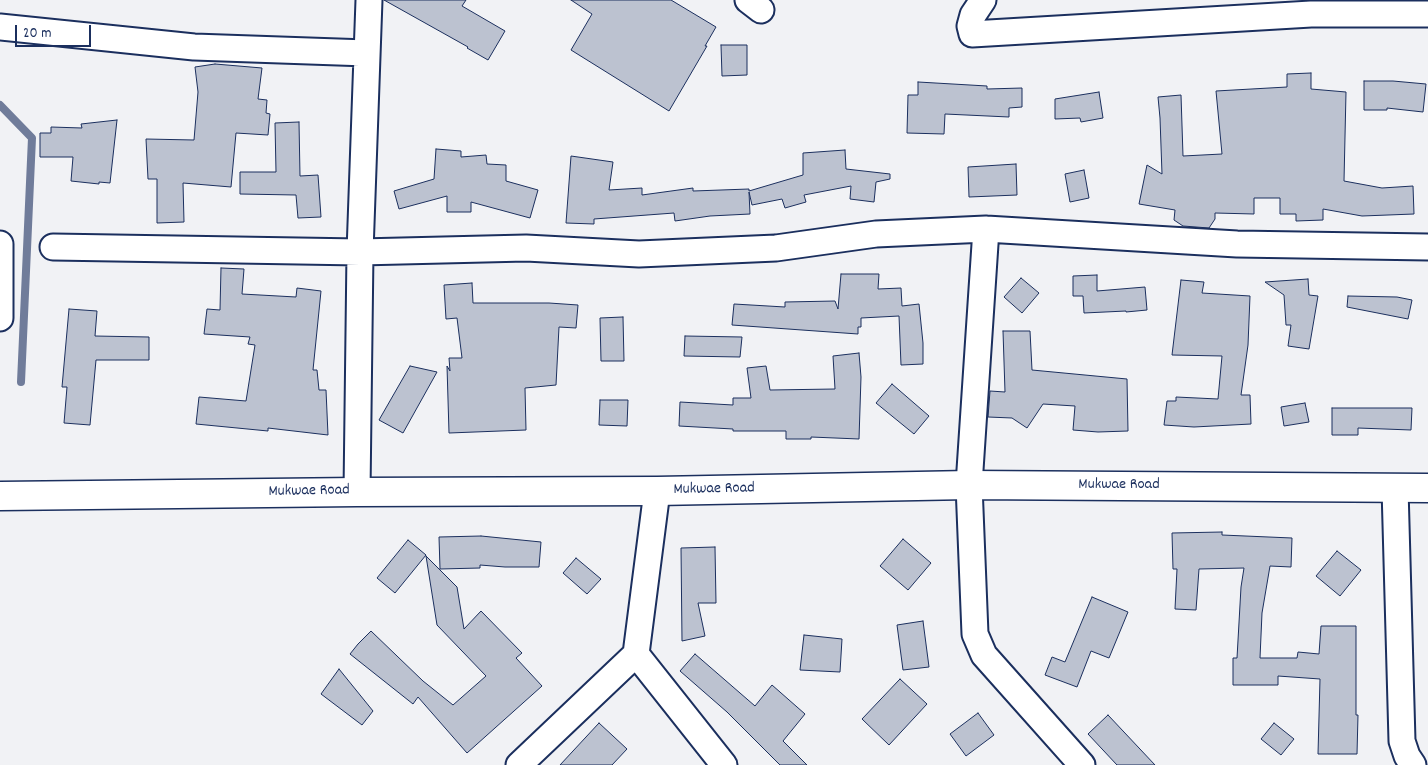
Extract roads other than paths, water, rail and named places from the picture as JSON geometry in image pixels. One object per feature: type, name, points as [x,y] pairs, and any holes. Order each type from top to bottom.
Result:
[{"type":"street","points":[[357,492],[360,252],[369,0]]},
{"type":"street","points":[[983,0],[973,15],[970,26],[972,34],[1318,7],[1428,14]]},
{"type":"street","points":[[0,27],[194,47],[367,53]]},
{"type":"street","points":[[986,229],[969,485],[976,634],[984,655],[1082,765]]},
{"type":"street","points":[[53,247],[360,252],[526,248],[638,254],[776,248],[876,234],[986,229],[1237,244],[1428,247]]},
{"type":"street","points":[[0,244],[0,318]]},
{"type":"street","name":"Mukwae Road","points":[[0,496],[657,491],[969,485],[1428,488]]},
{"type":"street","points":[[1395,488],[1402,742],[1407,756],[1413,765]]},
{"type":"street","points":[[520,765],[636,654],[657,491]]},
{"type":"street","points":[[636,654],[724,765]]},
{"type":"waterway","points":[[0,105],[32,138],[21,382]]}]
